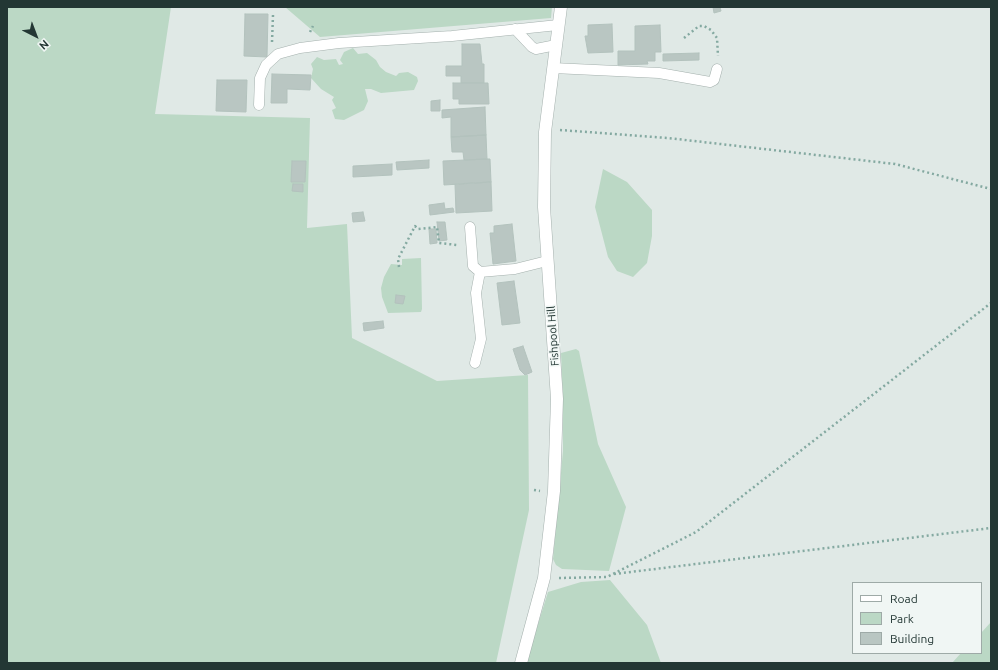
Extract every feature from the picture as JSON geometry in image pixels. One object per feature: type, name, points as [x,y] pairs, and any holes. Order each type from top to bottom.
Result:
[{"type":"street","name":"Fishpool Hill","points":[[521,663],[544,578],[554,491],[557,399],[544,207],[545,132],[561,7]]},
{"type":"lane","points":[[259,105],[260,78],[266,65],[278,54],[300,48],[340,42],[452,36],[558,25]]},
{"type":"lane","points":[[515,29],[532,47],[536,49],[556,45]]},
{"type":"lane","points":[[553,68],[653,72],[710,82],[714,80],[717,69]]},
{"type":"lane","points":[[470,227],[473,266],[480,272],[515,269],[547,261]]},
{"type":"lane","points":[[475,363],[481,339],[476,293],[480,272]]},
{"type":"path","points":[[273,15],[272,43],[278,54]]},
{"type":"path","points":[[684,38],[698,26],[704,26],[711,30],[717,38],[717,69]]},
{"type":"path","points":[[545,132],[563,130],[668,138],[895,164],[991,189]]},
{"type":"path","points":[[399,267],[398,259],[415,226],[418,229],[437,227],[438,243],[472,247]]},
{"type":"path","points":[[544,578],[607,577],[696,532],[991,303]]},
{"type":"path","points":[[612,574],[991,528]]},
{"type":"green space","points":[[7,7],[171,7],[155,114],[310,118],[307,228],[347,224],[352,338],[437,381],[528,375],[529,510],[496,663],[7,663]]},
{"type":"green space","points":[[285,7],[552,7],[551,18],[320,37]]},
{"type":"green space","points":[[353,48],[358,54],[367,53],[376,60],[380,67],[386,72],[396,76],[399,73],[408,72],[417,77],[418,81],[414,90],[381,93],[371,89],[365,89],[368,101],[364,110],[344,120],[335,119],[332,110],[336,108],[332,100],[334,97],[321,89],[311,78],[313,69],[311,64],[317,57],[324,60],[336,59],[339,65],[343,64],[340,60],[344,52]]},
{"type":"green space","points":[[603,169],[627,182],[652,210],[652,236],[647,263],[633,277],[617,271],[608,257],[595,207]]},
{"type":"green space","points":[[421,258],[421,312],[388,313],[382,297],[381,288],[384,277],[391,264],[402,265],[402,259]]},
{"type":"green space","points":[[576,349],[579,351],[598,444],[626,507],[609,571],[562,569],[556,565],[553,559],[563,451],[561,353]]},
{"type":"green space","points":[[610,580],[647,625],[661,663],[526,663],[548,592],[581,582]]},
{"type":"green space","points":[[991,622],[991,663],[952,663],[960,654],[982,654],[982,632]]},
{"type":"building","points":[[713,7],[720,7],[721,11],[714,13]]},
{"type":"building","points":[[245,14],[268,14],[267,57],[244,56]]},
{"type":"building","points":[[612,24],[613,52],[588,53],[585,36],[588,36],[588,25]]},
{"type":"building","points":[[660,25],[661,52],[655,52],[655,61],[647,61],[648,64],[618,65],[618,51],[635,51],[635,26]]},
{"type":"building","points":[[462,44],[480,44],[482,64],[484,64],[484,83],[461,83],[461,76],[446,76],[446,66],[462,66]]},
{"type":"building","points":[[699,53],[699,60],[663,61],[663,54]]},
{"type":"building","points":[[272,74],[311,75],[310,90],[287,89],[287,103],[271,103]]},
{"type":"building","points":[[217,80],[247,80],[246,112],[216,111]]},
{"type":"building","points":[[453,83],[488,83],[489,104],[459,104],[459,99],[453,99]]},
{"type":"building","points":[[440,100],[440,111],[431,111],[431,101]]},
{"type":"building","points":[[485,107],[486,135],[451,137],[451,117],[442,118],[442,110]]},
{"type":"building","points":[[486,135],[487,159],[464,160],[463,152],[452,152],[451,137]]},
{"type":"building","points":[[490,159],[491,182],[444,185],[443,161]]},
{"type":"building","points":[[429,160],[429,168],[397,170],[396,162]]},
{"type":"building","points":[[292,161],[306,161],[305,182],[291,182]]},
{"type":"building","points":[[392,164],[392,175],[353,177],[353,166]]},
{"type":"building","points":[[491,182],[492,211],[456,213],[455,184]]},
{"type":"building","points":[[293,184],[303,184],[303,192],[292,191]]},
{"type":"building","points":[[444,203],[445,209],[453,208],[454,212],[430,215],[429,205]]},
{"type":"building","points":[[363,212],[365,221],[353,222],[352,213]]},
{"type":"building","points":[[437,222],[445,222],[447,240],[439,241]]},
{"type":"building","points":[[512,224],[516,261],[493,264],[490,233],[494,233],[494,226]]},
{"type":"building","points":[[429,229],[436,229],[437,243],[430,244]]},
{"type":"building","points":[[514,281],[520,323],[502,325],[497,283]]},
{"type":"building","points":[[396,295],[405,296],[403,304],[395,303]]},
{"type":"building","points":[[383,321],[384,328],[364,331],[363,323]]},
{"type":"building","points":[[523,346],[532,372],[525,375],[520,370],[513,349]]}]
